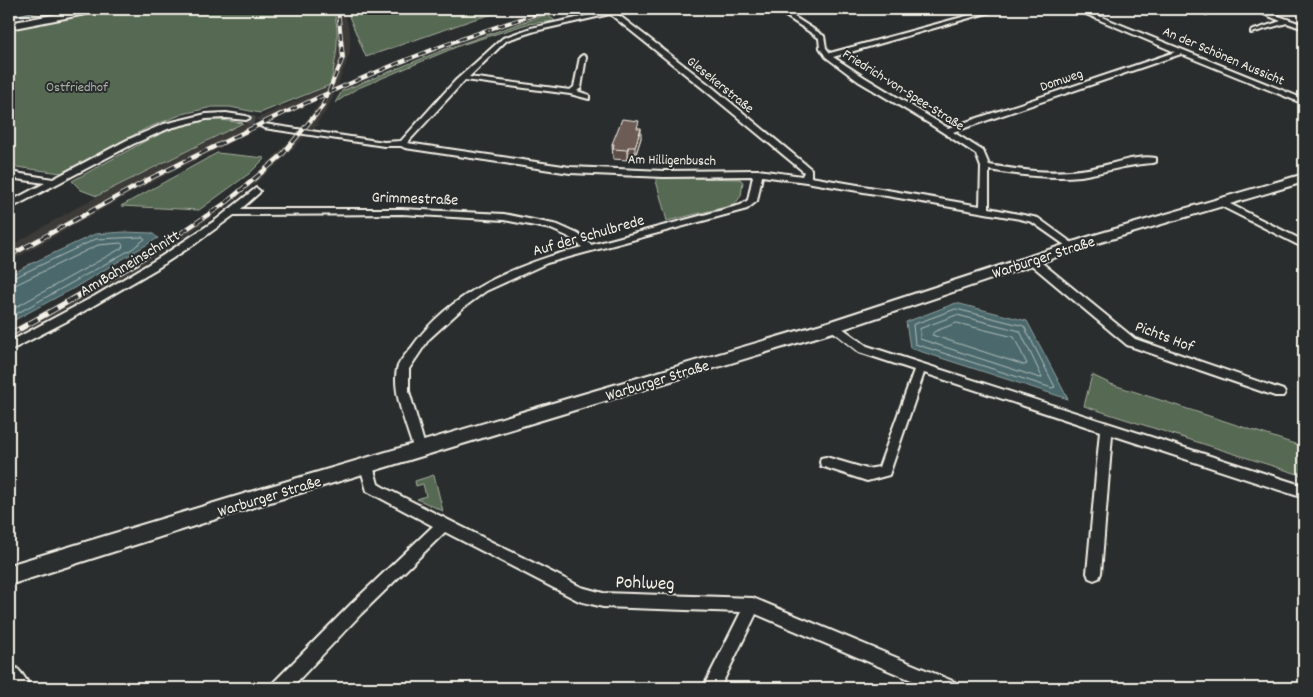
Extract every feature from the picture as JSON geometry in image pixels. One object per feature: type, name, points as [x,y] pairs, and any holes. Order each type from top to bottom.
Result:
[{"type":"main road","points":[[9,26],[96,9]]},
{"type":"main road","name":"Warburger Straße","points":[[9,575],[257,498],[834,326],[1072,247],[1304,178]]},
{"type":"street","points":[[403,143],[464,78],[499,44],[512,35],[624,9]]},
{"type":"street","name":"Friedrich-von-Spee-Straße","points":[[778,9],[822,37],[823,48],[828,56],[861,79],[948,131],[980,153],[985,167]]},
{"type":"street","points":[[828,56],[998,9]]},
{"type":"street","name":"An der Schönen Aussicht","points":[[1077,9],[1304,102]]},
{"type":"street","points":[[1206,12],[1218,9]]},
{"type":"street","points":[[1254,9],[1304,27]]},
{"type":"street","name":"Glesekerstraße","points":[[610,12],[808,171],[806,180]]},
{"type":"street","points":[[1253,32],[1286,21]]},
{"type":"street","name":"Domweg","points":[[948,131],[1183,51]]},
{"type":"street","points":[[571,92],[577,88],[582,57]]},
{"type":"street","points":[[464,78],[571,92],[586,97]]},
{"type":"street","points":[[9,206],[142,136],[178,121],[226,115],[246,118]]},
{"type":"street","name":"Am Hilligenbusch","points":[[264,126],[384,144],[403,143],[406,146],[570,170],[664,174],[758,173],[806,180],[1035,220],[1072,247]]},
{"type":"street","points":[[984,210],[985,167],[1030,174],[1056,175],[1082,173],[1137,160],[1153,160]]},
{"type":"street","name":"Auf der Schulbrede","points":[[420,450],[402,391],[403,368],[416,348],[458,306],[473,294],[543,261],[744,207],[752,201],[758,173]]},
{"type":"street","points":[[9,175],[55,182]]},
{"type":"street","name":"Am Bahneinschnitt","points":[[9,347],[105,296],[186,246],[234,212],[256,191]]},
{"type":"street","points":[[1222,203],[1304,245]]},
{"type":"street","name":"Grimmestraße","points":[[234,212],[355,210],[473,215],[526,220],[550,225],[581,240],[588,248]]},
{"type":"street","name":"Pichts Hof","points":[[1032,260],[1131,342],[1279,393]]},
{"type":"street","points":[[834,326],[854,344],[863,349],[1304,492]]},
{"type":"street","points":[[826,462],[867,475],[884,471],[920,368]]},
{"type":"street","points":[[1094,573],[1106,428]]},
{"type":"street","name":"Pohlweg","points":[[367,466],[372,486],[442,526],[579,594],[603,600],[753,605],[948,688]]},
{"type":"street","points":[[280,688],[356,609],[442,526]]},
{"type":"street","points":[[711,688],[753,605]]},
{"type":"street","points":[[9,671],[22,688]]},
{"type":"shaded area","points":[[333,9],[368,9],[345,14],[350,33],[350,53],[327,110],[316,124],[320,124],[311,130],[300,129],[323,98],[267,124],[255,119],[330,86],[336,62],[337,20]]},
{"type":"shaded area","points":[[248,122],[261,127],[131,193],[9,262],[9,247],[83,204]]},
{"type":"shaded area","points":[[295,135],[305,136],[284,158],[238,198],[183,238],[104,288],[9,339],[9,330],[108,276],[174,235],[228,198],[271,160]]},
{"type":"green space","name":"Ostfriedhof","points":[[113,9],[333,9],[337,37],[336,57],[330,85],[260,113],[230,107],[212,107],[183,114],[147,128],[61,173],[9,166],[9,29]]},
{"type":"green space","points":[[369,9],[512,9],[475,19],[366,57],[348,14]]},
{"type":"green space","points":[[547,14],[555,21],[527,24],[461,45],[356,89],[335,103],[342,91],[443,50]]},
{"type":"green space","points":[[214,119],[243,123],[97,196],[81,190],[72,181],[149,139],[182,125]]},
{"type":"green space","points":[[217,153],[265,158],[250,173],[199,210],[121,206]]},
{"type":"green space","points":[[655,177],[740,179],[743,182],[741,196],[734,205],[667,221]]},
{"type":"green space","points":[[1092,375],[1111,384],[1304,447],[1304,476],[1084,406]]},
{"type":"green space","points":[[434,475],[443,511],[417,499],[426,496],[423,484],[416,486],[415,481]]},
{"type":"water","points":[[152,233],[158,238],[74,288],[9,323],[9,276],[28,265],[95,234]]},
{"type":"water","points":[[956,303],[1027,321],[1068,399],[910,348],[906,322]]},
{"type":"building","points":[[622,119],[639,121],[637,128],[641,128],[635,147],[628,147],[627,150],[613,149],[614,144],[612,144]]},
{"type":"waterway","points":[[9,18],[46,9]]},
{"type":"tunnel","points":[[246,118],[264,126]]},
{"type":"railway","points":[[328,93],[343,58],[338,9]]},
{"type":"railway","points":[[328,93],[483,31],[554,9]]},
{"type":"railway","points":[[278,116],[328,93]]},
{"type":"railway","points":[[315,116],[322,107],[328,93]]},
{"type":"railway","points":[[9,256],[153,177],[281,114]]},
{"type":"railway","points":[[136,263],[227,202],[281,156],[316,114]]},
{"type":"railway","points":[[9,335],[138,262]]}]
